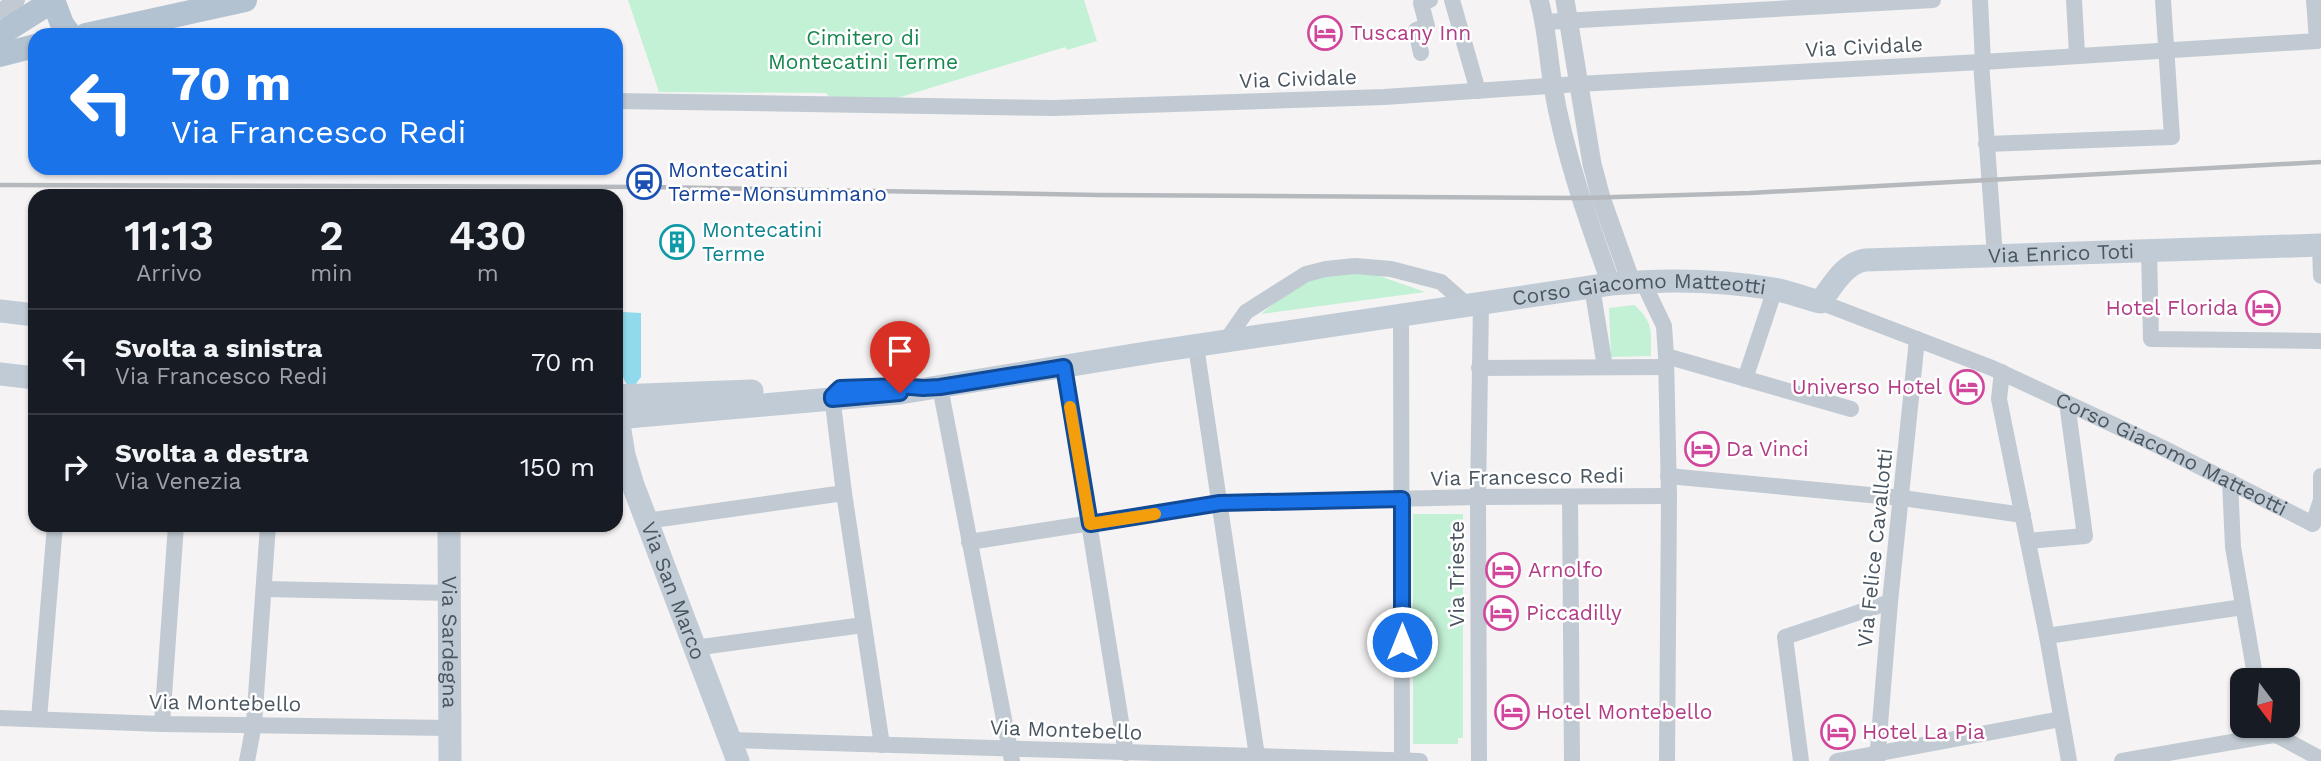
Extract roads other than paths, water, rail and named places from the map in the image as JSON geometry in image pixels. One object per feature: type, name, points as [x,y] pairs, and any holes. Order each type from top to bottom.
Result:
[{"type":"main road","points":[[0,34],[54,0],[65,28]]},
{"type":"main road","points":[[118,28],[244,0]]},
{"type":"main road","points":[[0,55],[28,49]]},
{"type":"main road","name":"Via Enrico Toti","points":[[1821,302],[1847,268],[1855,262],[2320,245]]},
{"type":"main road","name":"Corso Giacomo Matteotti","points":[[623,411],[836,393],[900,393],[1196,346],[1619,284],[1712,283],[1775,289],[1821,302]]},
{"type":"main road","points":[[0,311],[28,314]]},
{"type":"main road","points":[[0,374],[28,377]]},
{"type":"main road","name":"Via San Marco","points":[[623,449],[646,521],[734,750]]},
{"type":"main road","name":"Via Sardegna","points":[[449,532],[450,761]]},
{"type":"street","points":[[0,11],[17,0]]},
{"type":"street","points":[[1421,53],[1416,30],[1427,26],[1421,3],[1430,0]]},
{"type":"street","points":[[1452,0],[1478,91]]},
{"type":"street","points":[[1539,0],[1545,22],[1553,86],[1572,167],[1619,284],[1664,326],[1669,496],[1667,761]]},
{"type":"street","points":[[1565,0],[1586,135],[1619,284],[1605,367]]},
{"type":"street","points":[[1545,22],[1933,0]]},
{"type":"street","points":[[1980,0],[1994,256]]},
{"type":"street","points":[[2074,0],[2077,54]]},
{"type":"street","points":[[1986,144],[2172,137],[2163,0]]},
{"type":"street","name":"Via Cividale","points":[[623,101],[1054,108],[1384,97],[1982,62],[2317,40],[2314,0]]},
{"type":"street","points":[[2320,245],[2321,276]]},
{"type":"street","points":[[2150,251],[2151,339],[2321,341]]},
{"type":"street","points":[[1225,342],[1246,312],[1306,274],[1326,269],[1355,266],[1391,269],[1441,282],[1474,304]]},
{"type":"street","points":[[1745,379],[1775,289]]},
{"type":"street","name":"Corso Giacomo Matteotti","points":[[1821,302],[2001,372],[2230,481],[2313,524],[2320,500],[2321,476]]},
{"type":"street","name":"Via Trieste","points":[[1474,304],[1479,368],[1479,761]]},
{"type":"street","points":[[1401,315],[1402,761]]},
{"type":"street","name":"Via Felice Cavallotti","points":[[1877,758],[1917,339]]},
{"type":"street","points":[[1196,346],[1257,756]]},
{"type":"street","points":[[1479,368],[1605,367],[1666,361],[1745,379],[1851,409]]},
{"type":"street","points":[[1064,367],[1126,753]]},
{"type":"street","points":[[2001,372],[1999,399],[2047,636],[2069,761]]},
{"type":"street","points":[[931,388],[969,542],[1011,755]]},
{"type":"street","points":[[836,393],[844,493],[882,745]]},
{"type":"street","points":[[2028,541],[2085,536],[2067,403]]},
{"type":"street","points":[[1668,476],[1902,498],[2023,515]]},
{"type":"street","points":[[2230,481],[2233,547],[2254,668]]},
{"type":"street","points":[[646,521],[844,493]]},
{"type":"street","name":"Via Francesco Redi","points":[[969,542],[1220,503],[1669,496]]},
{"type":"street","points":[[1570,497],[1572,761]]},
{"type":"street","points":[[39,719],[54,532]]},
{"type":"street","points":[[162,724],[176,532]]},
{"type":"street","points":[[247,761],[254,724],[268,532]]},
{"type":"street","points":[[265,589],[450,593]]},
{"type":"street","points":[[1801,761],[1785,637],[1890,602]]},
{"type":"street","points":[[2047,636],[2243,607]]},
{"type":"street","points":[[694,648],[863,625]]},
{"type":"street","name":"Via Montebello","points":[[0,718],[162,724],[450,728]]},
{"type":"street","points":[[1837,761],[1877,758],[2061,719]]},
{"type":"street","points":[[2122,761],[2232,738]]},
{"type":"street","points":[[2279,738],[2306,756],[2321,759]]},
{"type":"street","name":"Via Montebello","points":[[734,750],[882,745],[1011,755],[1126,753],[1420,761]]},
{"type":"water","points":[[623,312],[641,313],[641,377],[635,385],[627,385],[623,377]]},
{"type":"railway","points":[[0,185],[651,187],[1099,195],[1582,198],[1750,193],[2321,162]]},
{"type":"place","name":"Tuscany Inn","points":[[1325,33]]},
{"type":"place","name":"Montecatini Terme-Monsummano","points":[[644,182]]},
{"type":"place","name":"Montecatini Terme","points":[[677,242]]},
{"type":"place","name":"Hotel Florida","points":[[2263,308]]},
{"type":"place","name":"Universo Hotel","points":[[1967,387]]},
{"type":"place","name":"Da Vinci","points":[[1702,449]]},
{"type":"place","name":"Arnolfo","points":[[1503,570]]},
{"type":"place","name":"Piccadilly","points":[[1501,613]]},
{"type":"place","name":"Hotel Montebello","points":[[1512,712]]},
{"type":"place","name":"Hotel La Pia","points":[[1838,732]]},
{"type":"park label","name":"Cimitero di Montecatini Terme","points":[[863,50]]}]
